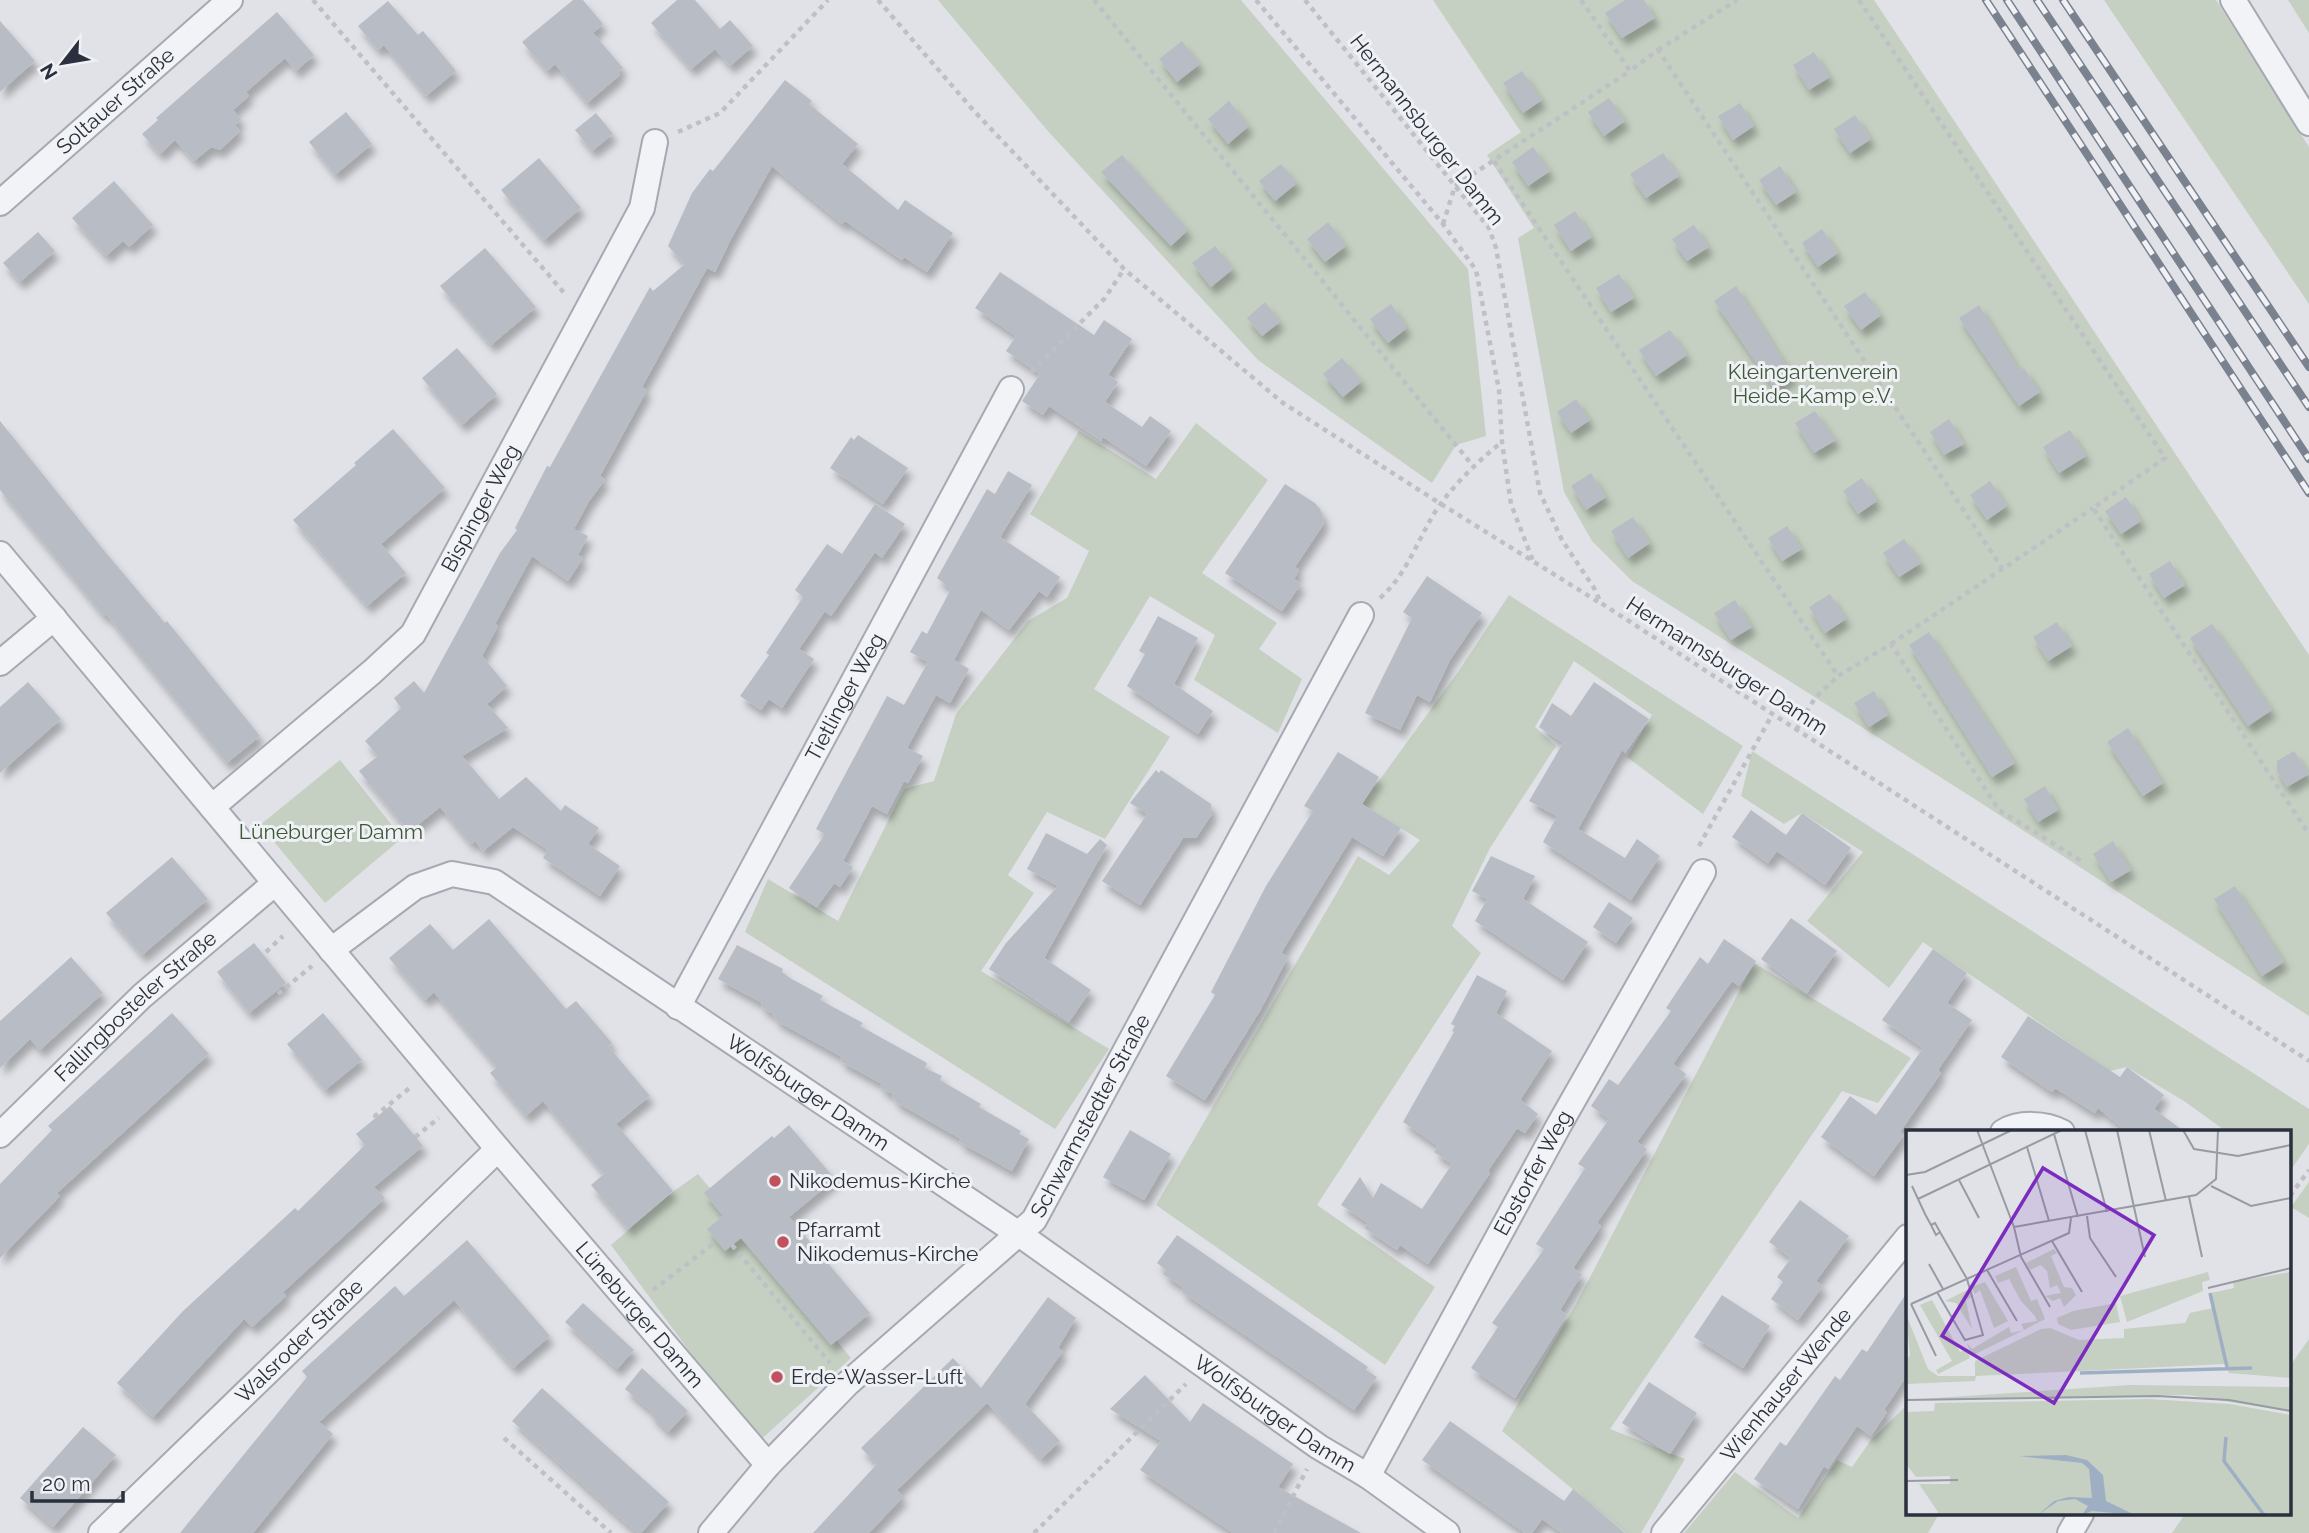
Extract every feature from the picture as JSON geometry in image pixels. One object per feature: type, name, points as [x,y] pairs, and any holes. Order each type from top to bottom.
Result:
[{"type":"street","name":"Soltauer Straße","points":[[0,203],[230,0]]},
{"type":"street","points":[[2232,0],[2309,122]]},
{"type":"street","name":"Bispinger Weg","points":[[212,807],[414,634],[642,208],[655,142]]},
{"type":"street","name":"Tietlinger Weg","points":[[678,1007],[1011,389]]},
{"type":"street","name":"Lüneburger Damm","points":[[0,554],[431,1070],[768,1465]]},
{"type":"street","name":"Schwarmstedter Straße","points":[[711,1533],[768,1465],[847,1384],[1034,1220],[1361,615]]},
{"type":"street","points":[[0,663],[54,618]]},
{"type":"street","name":"Ebstorfer Weg","points":[[1368,1476],[1559,1125],[1703,872]]},
{"type":"street","name":"Wolfsburger Damm","points":[[331,950],[415,887],[452,874],[494,882],[1019,1234],[1319,1447],[1368,1476],[1447,1533]]},
{"type":"street","name":"Fallingbosteler Straße","points":[[0,1135],[142,996],[275,883]]},
{"type":"street","points":[[2006,1130],[2028,1125],[2050,1126],[2058,1130]]},
{"type":"street","name":"Walsroder Straße","points":[[101,1533],[498,1149]]},
{"type":"street","name":"Wienhauser Wende","points":[[1664,1533],[1906,1239]]},
{"type":"street","points":[[2070,1533],[2080,1516]]},
{"type":"path","points":[[313,0],[585,317]]},
{"type":"path","points":[[655,142],[720,113],[828,0]]},
{"type":"path","points":[[878,0],[974,111],[1124,269],[1283,403],[1601,603]]},
{"type":"path","points":[[1094,0],[1473,466]]},
{"type":"path","points":[[1256,0],[1443,224],[1476,270],[1499,390],[1502,442],[1511,504],[1533,561]]},
{"type":"path","name":"Hermannsburger Damm","points":[[1305,0],[1489,228],[1496,248],[1539,493],[1562,540],[1601,603],[2309,1061]]},
{"type":"path","points":[[1581,0],[1630,71]]},
{"type":"path","points":[[1443,224],[1455,186],[1737,0]]},
{"type":"path","points":[[1796,730],[1815,698],[1838,676],[1891,644],[2165,458],[1859,0]]},
{"type":"path","points":[[1658,50],[2002,568]]},
{"type":"path","points":[[1494,161],[1838,676]]},
{"type":"path","points":[[1011,389],[1038,366],[1105,298],[1124,269]]},
{"type":"path","points":[[1361,615],[1393,586],[1441,504],[1473,466],[1502,442]]},
{"type":"path","points":[[2093,508],[2309,834]]},
{"type":"path","points":[[1891,644],[1999,810],[2082,862]]},
{"type":"path","points":[[1703,872],[1694,854],[1772,715]]},
{"type":"path","points":[[278,994],[286,987]]},
{"type":"path","points":[[376,1117],[431,1070]]},
{"type":"path","points":[[2292,1193],[2309,1170]]},
{"type":"path","points":[[633,1306],[717,1241]]},
{"type":"path","points":[[732,1245],[847,1384]]},
{"type":"path","points":[[1034,1533],[1205,1366]]},
{"type":"path","points":[[503,1438],[611,1533]]},
{"type":"path","points":[[1273,1533],[1319,1447]]},
{"type":"green space","points":[[938,0],[1241,0],[1468,269],[1486,436],[1456,445],[1432,483],[1258,360],[1047,130]]},
{"type":"green space","name":"Kleingartenverein Heide-Kamp e.V.","points":[[1433,0],[1874,0],[2309,655],[2309,1016],[1632,581],[1592,541],[1564,492],[1518,238],[1534,228],[1487,155],[1521,132]]},
{"type":"green space","points":[[2104,0],[2216,0],[2309,147],[2309,304]]},
{"type":"green space","points":[[2288,0],[2309,0],[2309,33]]},
{"type":"green space","points":[[1196,423],[1268,480],[1202,573],[1277,623],[1259,649],[1302,679],[1278,733],[1194,680],[1215,635],[1150,596],[1094,689],[1170,737],[1105,839],[1047,812],[1008,875],[1034,893],[981,971],[1109,1049],[1055,1129],[745,932],[768,879],[838,921],[904,789],[934,781],[956,714],[1028,621],[1067,598],[1089,551],[1030,514],[1079,431],[1156,479]]},
{"type":"green space","points":[[1509,595],[1743,746],[1703,814],[1627,757],[1652,715],[1574,661],[1535,727],[1556,746],[1490,848],[1452,926],[1481,953],[1317,1205],[1435,1287],[1385,1365],[1156,1205],[1358,856],[1389,875],[1420,840],[1362,804],[1458,672]]},
{"type":"green space","points":[[1752,751],[2309,1109],[2309,1144],[2292,1168],[2292,1130],[2224,1130],[2184,1101],[2127,1067],[2110,1071],[1923,942],[1889,988],[1807,921],[1863,852],[1802,813],[1784,824],[1741,796]]},
{"type":"green space","name":"Lüneburger Damm","points":[[340,760],[402,838],[325,903],[260,825]]},
{"type":"green space","points":[[1754,963],[1911,1058],[1878,1103],[1842,1091],[1610,1429],[1685,1459],[1641,1533],[1626,1533],[1502,1431],[1576,1304]]},
{"type":"green space","points":[[698,1174],[851,1358],[757,1443],[611,1245]]},
{"type":"green space","points":[[2309,1182],[2309,1218],[2292,1206]]},
{"type":"green space","points":[[2309,1339],[2309,1533],[2172,1533],[2184,1516],[2292,1516],[2292,1363]]},
{"type":"green space","points":[[1906,1406],[1906,1516],[1938,1516],[1928,1533],[1684,1533],[1735,1472],[1798,1518],[1837,1460],[1852,1467],[1871,1440]]},
{"type":"building","points":[[573,0],[583,0],[603,24],[593,33],[623,68],[618,72],[620,75],[587,103],[555,64],[547,71],[522,42]]},
{"type":"building","points":[[677,0],[695,0],[720,29],[730,20],[753,46],[730,66],[715,49],[691,69],[651,23]]},
{"type":"building","points":[[1625,0],[1644,0],[1655,18],[1622,38],[1605,13]]},
{"type":"building","points":[[388,1],[418,35],[423,31],[456,71],[426,96],[384,45],[378,50],[358,26]]},
{"type":"building","points":[[277,12],[314,55],[296,71],[285,58],[246,92],[249,96],[233,110],[241,120],[235,125],[240,131],[220,150],[211,147],[194,161],[175,140],[160,154],[142,134],[158,120],[156,118]]},
{"type":"building","points":[[0,21],[35,61],[0,92]]},
{"type":"building","points":[[1182,41],[1200,64],[1177,82],[1159,59]]},
{"type":"building","points":[[1814,52],[1830,77],[1809,90],[1793,65]]},
{"type":"building","points":[[1522,71],[1542,100],[1523,113],[1503,83]]},
{"type":"building","points":[[785,80],[812,101],[809,104],[858,144],[842,164],[898,210],[905,200],[953,233],[927,272],[904,257],[902,260],[845,221],[842,224],[772,166],[715,272],[707,268],[642,387],[647,390],[600,476],[605,480],[589,501],[574,529],[588,536],[578,555],[583,558],[568,581],[532,556],[495,624],[498,626],[482,656],[507,686],[487,704],[508,728],[462,756],[499,799],[526,777],[561,811],[565,805],[599,828],[588,844],[620,866],[600,896],[543,858],[548,850],[513,827],[483,851],[475,841],[471,844],[440,807],[409,832],[359,771],[378,756],[365,741],[401,708],[394,698],[414,681],[424,693],[500,553],[517,530],[515,528],[547,466],[550,467],[650,287],[653,291],[685,264],[668,246],[692,193],[710,169],[713,171]]},
{"type":"building","points":[[1609,98],[1625,121],[1604,136],[1588,112]]},
{"type":"building","points":[[1229,101],[1249,126],[1228,144],[1208,119]]},
{"type":"building","points":[[1740,103],[1754,126],[1733,140],[1718,116]]},
{"type":"building","points":[[346,112],[372,144],[335,175],[309,142]]},
{"type":"building","points":[[596,113],[613,134],[592,151],[575,130]]},
{"type":"building","points":[[1855,115],[1871,139],[1850,153],[1834,129]]},
{"type":"building","points":[[1533,147],[1550,171],[1528,186],[1512,162]]},
{"type":"building","points":[[1663,153],[1679,176],[1646,198],[1630,174]]},
{"type":"building","points":[[1122,155],[1188,230],[1171,246],[1101,172]]},
{"type":"building","points":[[539,158],[581,208],[544,240],[501,190]]},
{"type":"building","points":[[1281,164],[1297,183],[1275,201],[1259,181]]},
{"type":"building","points":[[1780,166],[1796,192],[1776,205],[1759,180]]},
{"type":"building","points":[[114,181],[153,225],[129,247],[123,241],[106,256],[72,218]]},
{"type":"building","points":[[1575,211],[1592,237],[1571,251],[1554,225]]},
{"type":"building","points":[[1328,222],[1346,246],[1325,262],[1307,239]]},
{"type":"building","points":[[1694,225],[1709,247],[1687,261],[1672,239]]},
{"type":"building","points":[[1822,229],[1838,253],[1818,267],[1802,243]]},
{"type":"building","points":[[38,232],[55,251],[20,282],[3,263]]},
{"type":"building","points":[[1215,246],[1233,269],[1211,287],[1192,263]]},
{"type":"building","points":[[485,248],[536,307],[491,345],[440,286]]},
{"type":"building","points":[[1000,272],[1094,335],[1104,320],[1132,339],[1108,375],[1118,382],[1105,402],[1142,427],[1150,416],[1171,431],[1146,466],[1103,437],[1101,441],[1049,406],[1043,415],[1022,401],[1040,374],[1006,351],[1016,336],[975,308]]},
{"type":"building","points":[[1619,274],[1634,298],[1611,312],[1596,288]]},
{"type":"building","points":[[1736,286],[1793,376],[1774,389],[1714,301]]},
{"type":"building","points":[[1865,292],[1881,315],[1861,330],[1844,306]]},
{"type":"building","points":[[1265,302],[1280,322],[1262,336],[1247,318]]},
{"type":"building","points":[[1391,304],[1407,328],[1388,343],[1370,319]]},
{"type":"building","points":[[1979,305],[2020,371],[2024,368],[2040,392],[2019,406],[1959,318]]},
{"type":"building","points":[[1670,330],[1687,355],[1656,376],[1639,350]]},
{"type":"building","points":[[457,348],[497,394],[462,425],[422,378]]},
{"type":"building","points":[[1342,358],[1362,381],[1343,397],[1323,374]]},
{"type":"building","points":[[1576,399],[1590,420],[1571,433],[1557,412]]},
{"type":"building","points":[[1815,411],[1836,440],[1814,453],[1795,423]]},
{"type":"building","points":[[1949,419],[1964,444],[1944,455],[1930,432]]},
{"type":"building","points":[[0,421],[102,548],[165,623],[167,621],[260,736],[227,763],[106,614],[104,616],[0,490]]},
{"type":"building","points":[[393,429],[445,488],[381,544],[406,573],[367,606],[293,520]]},
{"type":"building","points":[[2070,430],[2086,456],[2059,473],[2043,447]]},
{"type":"building","points":[[858,435],[908,468],[883,504],[830,468],[851,437],[854,440]]},
{"type":"building","points":[[1008,471],[1032,485],[1000,537],[1060,577],[1047,597],[1039,591],[1009,630],[981,610],[954,660],[969,669],[950,703],[936,695],[907,748],[923,756],[917,767],[908,783],[904,781],[887,814],[872,806],[843,861],[853,867],[840,887],[834,883],[817,907],[789,888],[825,834],[816,829],[887,696],[904,705],[928,662],[910,652],[922,631],[927,634],[951,589],[937,578],[987,489],[995,494]]},
{"type":"building","points":[[1591,473],[1606,497],[1586,510],[1571,486]]},
{"type":"building","points":[[1862,478],[1877,501],[1858,514],[1843,491]]},
{"type":"building","points":[[1990,481],[2007,506],[1987,520],[1970,495]]},
{"type":"building","points":[[1285,484],[1315,503],[1324,519],[1323,525],[1295,567],[1299,570],[1294,579],[1301,584],[1282,611],[1225,573]]},
{"type":"building","points":[[2126,497],[2141,521],[2121,534],[2105,511]]},
{"type":"building","points":[[875,504],[905,524],[882,558],[875,552],[831,616],[825,611],[799,649],[814,659],[782,708],[769,699],[761,710],[740,696],[769,655],[766,653],[803,597],[795,590],[827,544],[842,554]]},
{"type":"building","points":[[1633,517],[1650,543],[1628,558],[1611,531]]},
{"type":"building","points":[[1787,526],[1802,549],[1782,561],[1768,538]]},
{"type":"building","points":[[1904,539],[1921,563],[1899,577],[1883,553]]},
{"type":"building","points":[[2170,561],[2185,585],[2164,598],[2149,574]]},
{"type":"building","points":[[1427,576],[1482,613],[1450,660],[1430,702],[1417,695],[1400,730],[1365,713],[1412,618],[1403,612]]},
{"type":"building","points":[[1830,594],[1846,619],[1825,633],[1809,607]]},
{"type":"building","points":[[1735,600],[1752,627],[1731,640],[1714,613]]},
{"type":"building","points":[[1158,616],[1198,638],[1174,684],[1213,711],[1198,734],[1127,686],[1145,654],[1139,651]]},
{"type":"building","points":[[2057,622],[2072,646],[2048,661],[2033,637]]},
{"type":"building","points":[[2212,624],[2272,710],[2248,726],[2190,638]]},
{"type":"building","points":[[1929,632],[2015,763],[1992,777],[1909,645]]},
{"type":"building","points":[[28,682],[61,719],[0,773],[0,707]]},
{"type":"building","points":[[1594,682],[1649,719],[1625,753],[1622,750],[1578,829],[1625,858],[1637,839],[1660,856],[1631,900],[1543,842],[1557,816],[1529,801],[1563,743],[1539,727],[1552,703],[1571,716]]},
{"type":"building","points":[[1874,691],[1888,715],[1869,727],[1854,703]]},
{"type":"building","points":[[2128,728],[2163,783],[2143,796],[2107,742]]},
{"type":"building","points":[[2294,751],[2309,774],[2287,787],[2277,771],[2277,761]]},
{"type":"building","points":[[1338,752],[1379,777],[1362,804],[1401,828],[1383,856],[1352,837],[1281,953],[1288,957],[1261,1009],[1205,1100],[1166,1076],[1215,995],[1211,992],[1266,886],[1313,811],[1304,806]]},
{"type":"building","points":[[1156,770],[1159,773],[1161,770],[1211,804],[1212,814],[1196,838],[1183,838],[1140,905],[1102,881],[1147,814],[1130,803]]},
{"type":"building","points":[[2045,786],[2058,810],[2038,822],[2024,799]]},
{"type":"building","points":[[1751,810],[1786,835],[1802,813],[1851,848],[1825,885],[1777,851],[1768,863],[1732,837]]},
{"type":"building","points":[[1046,833],[1087,854],[1100,839],[1107,845],[1044,958],[1091,990],[1069,1022],[989,969],[1006,943],[1058,886],[1027,869]]},
{"type":"building","points":[[2113,841],[2131,870],[2111,882],[2093,854]]},
{"type":"building","points":[[1491,856],[1535,876],[1523,899],[1588,942],[1563,980],[1475,921],[1487,899],[1472,891]]},
{"type":"building","points":[[172,857],[208,899],[142,955],[106,913]]},
{"type":"building","points":[[2235,886],[2284,962],[2262,976],[2214,899]]},
{"type":"building","points":[[1609,902],[1633,918],[1616,943],[1593,927]]},
{"type":"building","points":[[1791,918],[1837,951],[1807,993],[1761,959]]},
{"type":"building","points":[[489,919],[566,1009],[576,1001],[612,1043],[608,1046],[650,1096],[616,1124],[673,1191],[628,1229],[591,1185],[604,1174],[543,1101],[526,1116],[490,1073],[497,1067],[434,992],[425,1000],[389,958],[430,924],[453,950]]},
{"type":"building","points":[[1724,939],[1756,961],[1739,986],[1732,981],[1673,1064],[1686,1074],[1637,1142],[1647,1149],[1597,1223],[1601,1226],[1573,1268],[1582,1274],[1560,1310],[1567,1315],[1515,1398],[1471,1368],[1498,1327],[1492,1323],[1544,1249],[1536,1244],[1585,1168],[1578,1164],[1609,1119],[1591,1106],[1609,1079],[1618,1085],[1671,1011],[1666,1008],[1700,957],[1708,964]]},
{"type":"building","points":[[254,943],[286,983],[249,1013],[217,972]]},
{"type":"building","points":[[737,945],[783,969],[782,972],[790,978],[823,996],[820,1000],[863,1023],[860,1026],[927,1063],[925,1068],[942,1076],[940,1080],[1021,1131],[1019,1134],[1029,1139],[1012,1171],[959,1142],[961,1139],[896,1102],[891,1093],[880,1088],[882,1084],[840,1061],[842,1057],[777,1021],[772,1013],[761,1007],[762,1003],[718,979]]},
{"type":"building","points":[[1933,949],[1967,973],[1947,1003],[1972,1020],[1938,1070],[1941,1073],[1900,1132],[1904,1135],[1874,1176],[1821,1137],[1850,1096],[1876,1115],[1923,1048],[1882,1020]]},
{"type":"building","points":[[71,957],[103,993],[40,1050],[30,1039],[0,1068],[0,1021]]},
{"type":"building","points":[[1477,975],[1507,991],[1496,1013],[1552,1051],[1520,1100],[1538,1114],[1525,1133],[1517,1128],[1428,1264],[1400,1245],[1397,1250],[1364,1228],[1368,1223],[1341,1205],[1360,1177],[1373,1198],[1381,1183],[1422,1209],[1452,1164],[1434,1152],[1438,1146],[1403,1122],[1454,1032],[1452,1031],[1455,1026],[1451,1024]]},
{"type":"building","points":[[172,1013],[209,1054],[57,1193],[60,1196],[0,1258],[0,1184],[52,1130],[48,1126]]},
{"type":"building","points":[[323,1013],[362,1060],[325,1090],[287,1044]]},
{"type":"building","points":[[2028,1016],[2120,1077],[2127,1067],[2164,1095],[2154,1109],[2182,1130],[2126,1130],[2098,1108],[2095,1113],[2055,1088],[2052,1092],[2001,1057]]},
{"type":"building","points":[[390,1106],[423,1146],[374,1187],[385,1198],[283,1292],[286,1296],[252,1327],[244,1319],[153,1417],[117,1383],[183,1311],[295,1208],[298,1211],[365,1145],[356,1134]]},
{"type":"building","points":[[789,1125],[835,1179],[789,1217],[870,1313],[831,1345],[741,1238],[725,1251],[707,1229],[723,1216],[704,1193]]},
{"type":"building","points":[[1130,1130],[1171,1154],[1144,1200],[1103,1177]]},
{"type":"building","points":[[1800,1200],[1849,1236],[1816,1281],[1823,1286],[1798,1320],[1771,1299],[1783,1282],[1777,1277],[1791,1258],[1769,1242]]},
{"type":"building","points":[[1177,1235],[1368,1367],[1366,1370],[1377,1377],[1354,1410],[1181,1291],[1184,1288],[1163,1274],[1166,1270],[1157,1263]]},
{"type":"building","points":[[467,1240],[550,1336],[513,1368],[454,1300],[319,1422],[333,1434],[253,1533],[180,1533],[307,1377],[302,1371],[395,1286],[404,1296]]},
{"type":"building","points":[[1906,1294],[1906,1377],[1871,1436],[1857,1426],[1828,1469],[1824,1466],[1798,1509],[1754,1479],[1780,1442],[1786,1446],[1835,1376],[1840,1380],[1862,1349],[1867,1352]]},
{"type":"building","points":[[1722,1295],[1770,1326],[1743,1368],[1694,1337]]},
{"type":"building","points":[[1048,1297],[1076,1318],[1058,1348],[1063,1351],[1025,1404],[1060,1441],[1041,1459],[987,1403],[897,1490],[903,1497],[869,1533],[813,1533],[877,1464],[861,1448],[953,1358],[981,1388]]},
{"type":"building","points":[[583,1303],[634,1350],[617,1369],[565,1322]]},
{"type":"building","points":[[642,1368],[688,1411],[668,1432],[650,1414],[652,1412],[625,1389]]},
{"type":"building","points":[[1145,1375],[1190,1422],[1203,1403],[1293,1464],[1278,1487],[1361,1533],[1233,1533],[1140,1470],[1161,1441],[1110,1409]]},
{"type":"building","points":[[1649,1382],[1697,1413],[1670,1454],[1622,1423]]},
{"type":"building","points":[[542,1388],[669,1502],[641,1533],[637,1533],[512,1421]]},
{"type":"building","points":[[1450,1421],[1564,1501],[1573,1489],[1625,1533],[1562,1533],[1542,1519],[1532,1533],[1525,1533],[1422,1460]]},
{"type":"building","points":[[83,1427],[116,1455],[53,1527],[20,1498]]},
{"type":"railway","points":[[1986,0],[2309,493]]},
{"type":"railway","points":[[2007,0],[2309,459]]},
{"type":"railway","points":[[2037,0],[2309,407]]},
{"type":"railway","points":[[2063,0],[2309,367]]},
{"type":"place","name":"Nikodemus-Kirche","points":[[775,1181]]},
{"type":"place","name":"Pfarramt Nikodemus-Kirche","points":[[783,1242]]},
{"type":"place","name":"Erde-Wasser-Luft","points":[[777,1377]]}]
